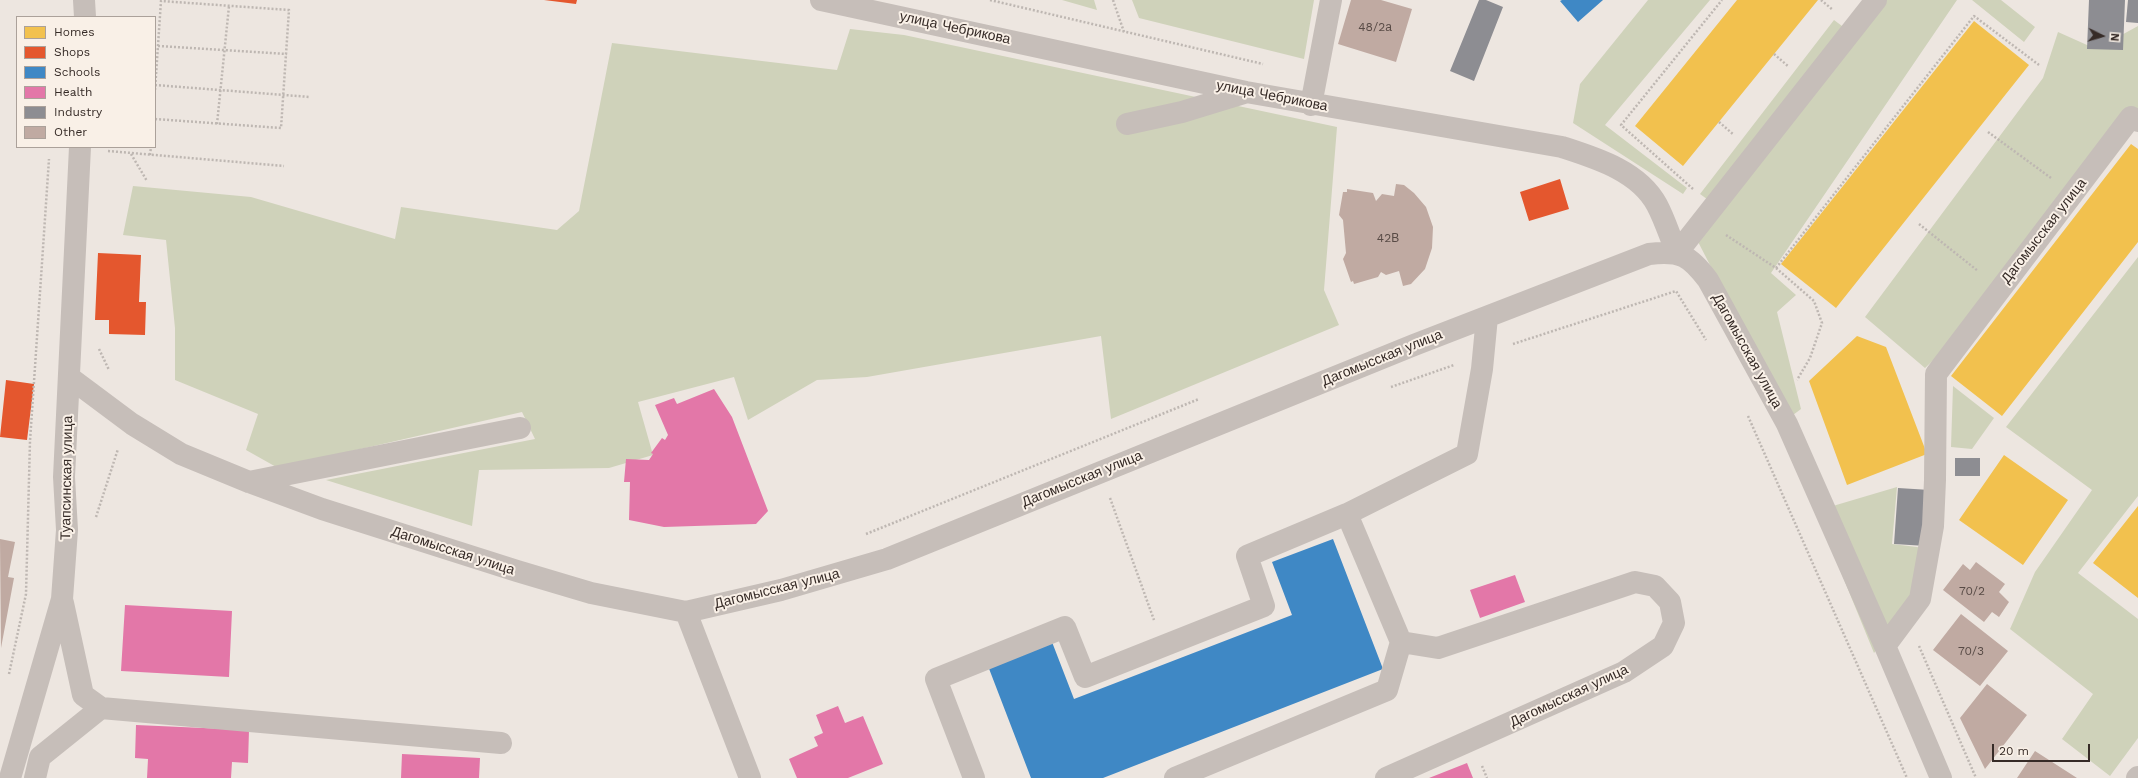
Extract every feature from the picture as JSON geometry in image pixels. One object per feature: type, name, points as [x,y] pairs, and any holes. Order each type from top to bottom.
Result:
[{"type":"street","points":[[84,0],[85,16]]},
{"type":"street","name":"улица Чебрикова","points":[[821,0],[1246,92],[1562,147],[1602,160],[1639,183],[1657,204],[1677,253]]},
{"type":"street","points":[[1311,104],[1331,0]]},
{"type":"street","points":[[1677,253],[1876,0]]},
{"type":"street","points":[[1127,124],[1182,112],[1246,92]]},
{"type":"street","name":"Дагомысская улица","points":[[1885,646],[1920,599],[1932,526],[1935,480],[1936,374],[2131,117],[2138,121]]},
{"type":"street","name":"Туапсинская улица","points":[[10,778],[62,599],[67,530],[64,476],[80,148]]},
{"type":"street","name":"Дагомысская улица","points":[[69,377],[132,424],[181,454],[248,482],[322,509],[539,578],[591,593],[686,612],[781,590],[888,559],[1100,472],[1487,317],[1650,254],[1677,253],[1687,257],[1696,264],[1708,280],[1787,424],[1885,646],[1940,778]]},
{"type":"street","points":[[974,778],[936,679],[1065,627],[1085,676],[1164,647],[1264,606],[1247,556],[1347,514],[1467,454],[1482,369],[1487,317]]},
{"type":"street","points":[[248,482],[520,428]]},
{"type":"street","points":[[1175,778],[1387,690],[1401,642],[1347,514]]},
{"type":"street","name":"Дагомысская улица","points":[[1386,778],[1624,672],[1663,646],[1674,623],[1670,602],[1655,586],[1636,582],[1438,648],[1401,642]]},
{"type":"street","points":[[62,599],[83,695],[102,708],[502,743]]},
{"type":"street","points":[[686,612],[750,778]]},
{"type":"street","points":[[35,778],[40,757],[102,708]]},
{"type":"path","points":[[1113,0],[1124,32]]},
{"type":"path","points":[[1699,184],[1695,190],[1621,124],[1722,0]]},
{"type":"path","points":[[156,119],[281,128],[284,94],[289,10],[161,1],[156,85],[220,89],[284,94],[310,97]]},
{"type":"path","points":[[217,124],[229,6]]},
{"type":"path","points":[[1835,12],[1840,6]]},
{"type":"path","points":[[1776,268],[1974,16],[2039,65]]},
{"type":"path","points":[[158,46],[286,54]]},
{"type":"path","points":[[1774,54],[1791,68],[1786,74]]},
{"type":"path","points":[[1719,122],[1736,137]]},
{"type":"path","points":[[1988,132],[2073,194]]},
{"type":"path","points":[[150,155],[151,148]]},
{"type":"path","points":[[101,150],[284,166]]},
{"type":"path","points":[[131,153],[147,181]]},
{"type":"path","points":[[8,677],[26,594],[30,441],[49,155]]},
{"type":"path","points":[[1704,220],[1776,268],[1814,301],[1822,323],[1810,358]]},
{"type":"path","points":[[1919,224],[2000,288]]},
{"type":"path","points":[[860,536],[1205,397]]},
{"type":"path","points":[[1100,472],[1164,647]]},
{"type":"green space","points":[[1062,0],[1094,0],[1097,10]]},
{"type":"green space","points":[[1132,0],[1314,0],[1304,59],[1139,18]]},
{"type":"green space","points":[[1648,0],[1710,0],[1605,125],[1687,188],[1683,194],[1573,123],[1580,84]]},
{"type":"green space","points":[[1878,0],[1957,0],[1771,273],[1796,295],[1777,312],[1801,409],[1789,418],[1694,234]]},
{"type":"green space","points":[[1972,0],[2001,0],[2035,27],[2024,42]]},
{"type":"green space","points":[[1834,20],[1846,29],[1711,202],[1700,194]]},
{"type":"green space","points":[[2138,26],[2138,115],[1958,337],[1925,368],[1865,317],[2043,78],[2058,32],[2096,49]]},
{"type":"green space","points":[[850,29],[904,35],[1337,127],[1324,290],[1339,325],[1111,419],[1101,336],[867,377],[817,380],[748,420],[734,377],[638,402],[653,455],[609,468],[479,470],[472,526],[326,480],[535,439],[522,412],[278,468],[246,450],[258,414],[175,380],[175,328],[166,240],[123,235],[133,186],[251,197],[395,239],[401,207],[557,230],[579,211],[612,43],[837,70]]},
{"type":"green space","points":[[2138,257],[2138,496],[2078,573],[2138,619],[2138,738],[2110,776],[2062,739],[2093,694],[2010,629],[2035,572],[2092,490],[2006,427]]},
{"type":"green space","points":[[1953,386],[1994,418],[1972,449],[1951,447]]},
{"type":"green space","points":[[1897,487],[1892,544],[1925,548],[1917,598],[1874,653],[1816,511]]},
{"type":"building: Homes","points":[[1737,0],[1818,0],[1683,166],[1635,126]]},
{"type":"building: Homes","points":[[1974,21],[2029,65],[1836,308],[1781,264]]},
{"type":"building: Homes","points":[[2131,144],[2138,149],[2138,242],[2002,416],[1951,376]]},
{"type":"building: Homes","points":[[1857,336],[1886,347],[1927,454],[1847,485],[1809,381]]},
{"type":"building: Homes","points":[[2004,455],[2068,500],[2023,565],[1959,520]]},
{"type":"building: Homes","points":[[2138,506],[2138,598],[2093,563]]},
{"type":"building: Shops","points":[[544,0],[577,0],[576,4]]},
{"type":"building: Shops","points":[[1560,179],[1569,209],[1529,221],[1520,192]]},
{"type":"building: Shops","points":[[98,253],[141,255],[139,302],[146,302],[145,335],[109,334],[109,320],[95,320]]},
{"type":"building: Shops","points":[[6,380],[34,384],[27,440],[0,437]]},
{"type":"building: Schools","points":[[1603,0],[1578,22],[1560,1]]},
{"type":"building: Schools","points":[[1333,539],[1383,669],[1103,778],[1031,778],[988,666],[1052,642],[1074,699],[1292,615],[1272,562]]},
{"type":"building: Health","points":[[714,389],[732,417],[768,511],[756,524],[664,527],[629,520],[630,482],[624,482],[626,459],[649,460],[653,454],[651,453],[662,438],[665,440],[668,435],[655,405],[674,398],[677,404]]},
{"type":"building: Health","points":[[1515,575],[1525,602],[1480,618],[1470,590]]},
{"type":"building: Health","points":[[125,605],[232,611],[229,677],[121,671]]},
{"type":"building: Health","points":[[838,706],[845,723],[863,716],[883,764],[848,778],[797,778],[789,759],[818,746],[814,737],[823,733],[816,715]]},
{"type":"building: Health","points":[[136,725],[249,730],[248,763],[232,762],[231,778],[147,778],[148,759],[135,758]]},
{"type":"building: Health","points":[[402,754],[480,758],[479,778],[401,778]]},
{"type":"building: Health","points":[[1467,763],[1473,778],[1429,778]]},
{"type":"building: Industry","points":[[1479,0],[1486,0],[1503,7],[1474,81],[1450,71]]},
{"type":"building: Industry","points":[[2089,0],[2125,0],[2123,50],[2087,49]]},
{"type":"building: Industry","points":[[2128,0],[2138,0],[2138,23],[2126,22]]},
{"type":"building: Industry","points":[[1955,458],[1980,458],[1980,476],[1955,476]]},
{"type":"building: Industry","points":[[1898,488],[1930,490],[1926,546],[1894,544]]},
{"type":"building: Other","points":[[1351,0],[1381,0],[1412,9],[1396,62],[1338,44]]},
{"type":"building: Other","points":[[1396,184],[1404,185],[1414,193],[1426,207],[1433,227],[1432,248],[1425,269],[1411,284],[1403,286],[1399,271],[1386,275],[1381,272],[1378,277],[1354,284],[1353,281],[1351,282],[1343,259],[1346,253],[1343,220],[1339,215],[1343,192],[1347,192],[1347,189],[1373,193],[1376,201],[1382,194],[1394,196]]},
{"type":"building: Other","points":[[0,539],[15,542],[8,577],[14,578],[1,648]]},
{"type":"building: Other","points":[[1976,562],[2005,584],[1999,592],[2009,602],[1999,617],[1992,612],[1984,622],[1943,590],[1963,564],[1970,570]]},
{"type":"building: Other","points":[[1961,614],[2008,651],[1980,686],[1933,650]]},
{"type":"building: Other","points":[[1987,684],[2027,715],[1985,769],[1960,718]]},
{"type":"building: Other","points":[[2035,751],[2077,778],[2017,778]]}]
